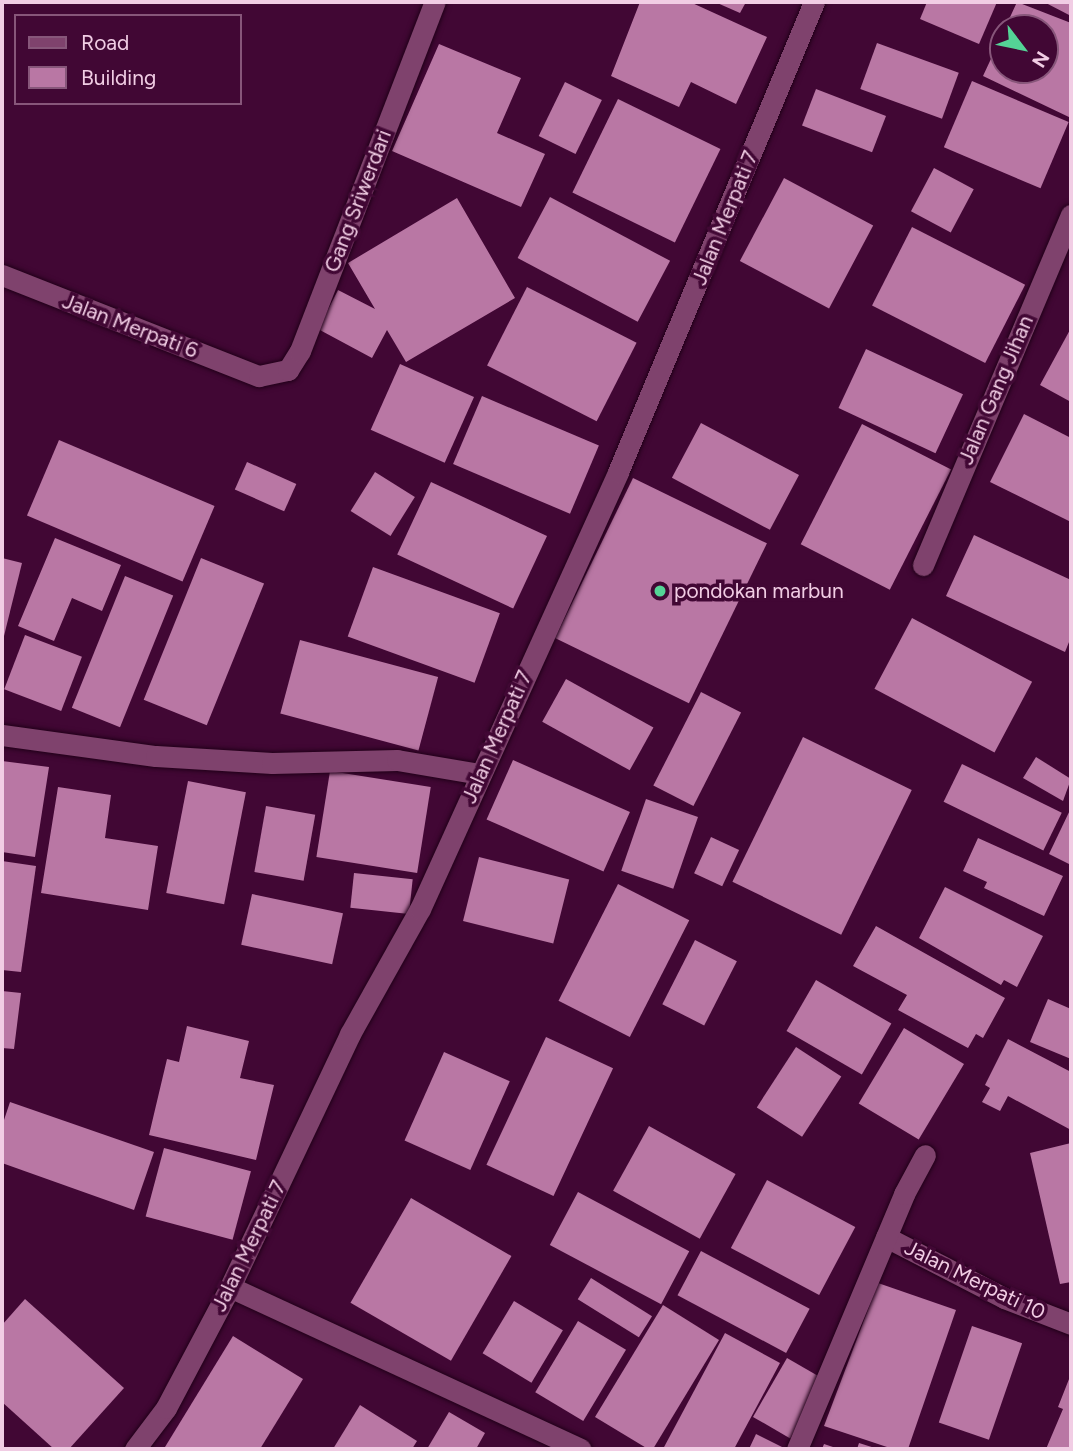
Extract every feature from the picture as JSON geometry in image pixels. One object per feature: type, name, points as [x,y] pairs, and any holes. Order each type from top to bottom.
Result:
[{"type":"street","name":"Gang Sriwerdari","points":[[259,376],[288,370],[300,351],[435,2]]},
{"type":"street","name":"Jalan Merpati 7","points":[[135,1449],[166,1408],[230,1287],[350,1034],[420,909],[618,472],[814,2]]},
{"type":"street","name":"Jalan Gang Jihan","points":[[923,565],[1071,215]]},
{"type":"street","name":"Jalan Merpati 6","points":[[2,275],[259,376]]},
{"type":"street","points":[[2,735],[156,756],[272,763],[397,760],[480,774]]},
{"type":"street","name":"Jalan Merpati 10","points":[[925,1155],[886,1237],[1004,1298],[1071,1324]]},
{"type":"street","points":[[797,1449],[886,1237]]},
{"type":"street","points":[[230,1287],[580,1449]]},
{"type":"building","points":[[640,2],[690,2],[767,37],[736,104],[691,82],[679,107],[611,76]]},
{"type":"building","points":[[715,2],[746,2],[740,13]]},
{"type":"building","points":[[927,2],[997,2],[992,14],[989,14],[989,21],[979,44],[920,19]]},
{"type":"building","points":[[1017,2],[1048,14],[1011,14]]},
{"type":"building","points":[[1044,2],[1071,2],[1071,16]]},
{"type":"building","points":[[1059,18],[1071,23],[1071,118],[1000,84],[1059,84]]},
{"type":"building","points":[[877,43],[959,73],[942,119],[860,89]]},
{"type":"building","points":[[439,44],[521,78],[497,133],[545,154],[521,207],[392,151]]},
{"type":"building","points":[[989,63],[989,79],[983,76]]},
{"type":"building","points":[[972,81],[1069,122],[1041,188],[944,147]]},
{"type":"building","points":[[565,82],[602,100],[576,154],[539,136]]},
{"type":"building","points":[[816,89],[886,116],[872,152],[802,125]]},
{"type":"building","points":[[618,99],[720,149],[675,242],[572,192]]},
{"type":"building","points":[[934,168],[974,189],[951,232],[911,211]]},
{"type":"building","points":[[784,178],[873,225],[829,308],[740,261]]},
{"type":"building","points":[[550,197],[670,261],[638,322],[518,258]]},
{"type":"building","points":[[457,198],[515,298],[406,362],[387,330],[372,358],[318,329],[338,290],[375,309],[348,263]]},
{"type":"building","points":[[912,227],[1025,285],[985,363],[872,305]]},
{"type":"building","points":[[527,287],[637,343],[597,421],[487,365]]},
{"type":"building","points":[[1071,328],[1071,402],[1040,385]]},
{"type":"building","points":[[866,349],[963,394],[936,453],[839,408]]},
{"type":"building","points":[[400,364],[474,397],[445,463],[371,430]]},
{"type":"building","points":[[482,396],[599,446],[570,514],[453,464]]},
{"type":"building","points":[[1024,414],[1071,438],[1071,522],[990,482]]},
{"type":"building","points":[[701,423],[799,475],[770,530],[672,478]]},
{"type":"building","points":[[862,424],[951,469],[890,590],[801,544]]},
{"type":"building","points":[[59,440],[215,506],[183,582],[27,515]]},
{"type":"building","points":[[247,462],[296,484],[284,511],[235,489]]},
{"type":"building","points":[[375,472],[415,497],[390,536],[351,511]]},
{"type":"building","name":"pondokan marbun","points":[[633,478],[767,543],[689,703],[555,638]]},
{"type":"building","points":[[431,482],[547,536],[513,609],[397,555]]},
{"type":"building","points":[[974,535],[1071,580],[1071,637],[1065,652],[946,596]]},
{"type":"building","points":[[55,538],[121,565],[102,611],[72,598],[54,641],[18,626]]},
{"type":"building","points":[[2,558],[22,563],[3,640],[2,640]]},
{"type":"building","points":[[201,558],[264,583],[207,725],[144,700]]},
{"type":"building","points":[[373,567],[500,613],[475,683],[348,637]]},
{"type":"building","points":[[125,576],[173,595],[120,727],[72,708]]},
{"type":"building","points":[[912,618],[1032,682],[995,752],[874,689]]},
{"type":"building","points":[[25,635],[82,657],[61,711],[4,689]]},
{"type":"building","points":[[300,640],[438,677],[418,750],[280,713]]},
{"type":"building","points":[[566,679],[653,727],[630,770],[542,722]]},
{"type":"building","points":[[701,692],[741,712],[693,806],[653,786]]},
{"type":"building","points":[[803,737],[912,790],[841,935],[732,882]]},
{"type":"building","points":[[1036,757],[1071,779],[1063,801],[1023,778]]},
{"type":"building","points":[[513,760],[630,812],[603,871],[487,819]]},
{"type":"building","points":[[2,761],[49,767],[35,857],[2,852]]},
{"type":"building","points":[[962,764],[1062,813],[1043,850],[944,802]]},
{"type":"building","points":[[330,771],[431,787],[417,873],[316,857]]},
{"type":"building","points":[[188,781],[246,792],[224,904],[166,893]]},
{"type":"building","points":[[58,787],[111,795],[105,838],[158,846],[148,910],[41,893]]},
{"type":"building","points":[[646,799],[698,817],[673,889],[621,871]]},
{"type":"building","points":[[266,806],[315,815],[304,881],[254,872]]},
{"type":"building","points":[[1071,808],[1071,865],[1049,854]]},
{"type":"building","points":[[711,837],[739,850],[722,886],[694,873]]},
{"type":"building","points":[[978,838],[1063,876],[1044,916],[984,888],[987,882],[963,871]]},
{"type":"building","points":[[479,857],[569,879],[553,944],[463,921]]},
{"type":"building","points":[[2,861],[36,866],[21,972],[2,970]]},
{"type":"building","points":[[354,873],[413,879],[409,914],[350,908]]},
{"type":"building","points":[[618,884],[689,920],[630,1037],[559,1001]]},
{"type":"building","points":[[945,887],[1043,936],[1017,987],[1004,980],[1001,985],[919,938]]},
{"type":"building","points":[[252,894],[343,913],[332,964],[241,945]]},
{"type":"building","points":[[876,926],[1005,998],[983,1038],[976,1034],[968,1048],[898,1010],[907,995],[853,966]]},
{"type":"building","points":[[695,940],[737,961],[704,1025],[662,1004]]},
{"type":"building","points":[[816,980],[891,1024],[862,1075],[787,1031]]},
{"type":"building","points":[[2,991],[21,993],[14,1049],[2,1048]]},
{"type":"building","points":[[1048,999],[1071,1009],[1071,1059],[1030,1042]]},
{"type":"building","points":[[187,1026],[249,1041],[240,1078],[274,1085],[256,1160],[149,1135],[167,1059],[179,1062]]},
{"type":"building","points":[[904,1028],[964,1064],[919,1139],[859,1103]]},
{"type":"building","points":[[546,1037],[613,1068],[553,1196],[486,1165]]},
{"type":"building","points":[[1008,1039],[1071,1072],[1071,1130],[1008,1096],[1000,1111],[982,1102],[990,1088],[985,1085]]},
{"type":"building","points":[[796,1047],[841,1076],[802,1137],[757,1107]]},
{"type":"building","points":[[444,1052],[510,1081],[470,1170],[405,1141]]},
{"type":"building","points":[[10,1102],[154,1152],[134,1210],[2,1163],[2,1126]]},
{"type":"building","points":[[649,1126],[736,1174],[700,1239],[613,1191]]},
{"type":"building","points":[[1071,1143],[1071,1282],[1060,1284],[1030,1153]]},
{"type":"building","points":[[164,1148],[251,1171],[233,1240],[146,1217]]},
{"type":"building","points":[[767,1180],[855,1227],[819,1295],[731,1248]]},
{"type":"building","points":[[578,1192],[689,1251],[661,1304],[550,1245]]},
{"type":"building","points":[[411,1198],[511,1256],[451,1361],[351,1303]]},
{"type":"building","points":[[701,1251],[810,1309],[786,1353],[678,1295]]},
{"type":"building","points":[[591,1278],[652,1316],[639,1337],[578,1299]]},
{"type":"building","points":[[878,1283],[956,1310],[908,1449],[893,1449],[824,1426]]},
{"type":"building","points":[[25,1299],[124,1388],[69,1449],[54,1449],[2,1402],[2,1325]]},
{"type":"building","points":[[514,1301],[563,1330],[531,1383],[483,1353]]},
{"type":"building","points":[[663,1305],[719,1340],[653,1449],[648,1449],[595,1417]]},
{"type":"building","points":[[578,1321],[626,1350],[583,1421],[535,1392]]},
{"type":"building","points":[[972,1326],[1022,1343],[989,1440],[939,1422]]},
{"type":"building","points":[[725,1333],[780,1363],[734,1449],[663,1449]]},
{"type":"building","points":[[233,1336],[303,1379],[260,1449],[165,1447]]},
{"type":"building","points":[[787,1358],[824,1380],[790,1438],[753,1417]]},
{"type":"building","points":[[1071,1374],[1071,1449],[1046,1449],[1063,1409],[1058,1407]]},
{"type":"building","points":[[360,1405],[417,1441],[412,1449],[333,1449]]},
{"type":"building","points":[[449,1412],[485,1433],[476,1449],[427,1449]]},
{"type":"building","points":[[756,1434],[786,1449],[749,1449]]},
{"type":"building","points":[[859,1443],[878,1449],[857,1449]]},
{"type":"building","points":[[824,1444],[839,1449],[822,1449]]},
{"type":"place","name":"pondokan marbun","points":[[660,591]]}]
